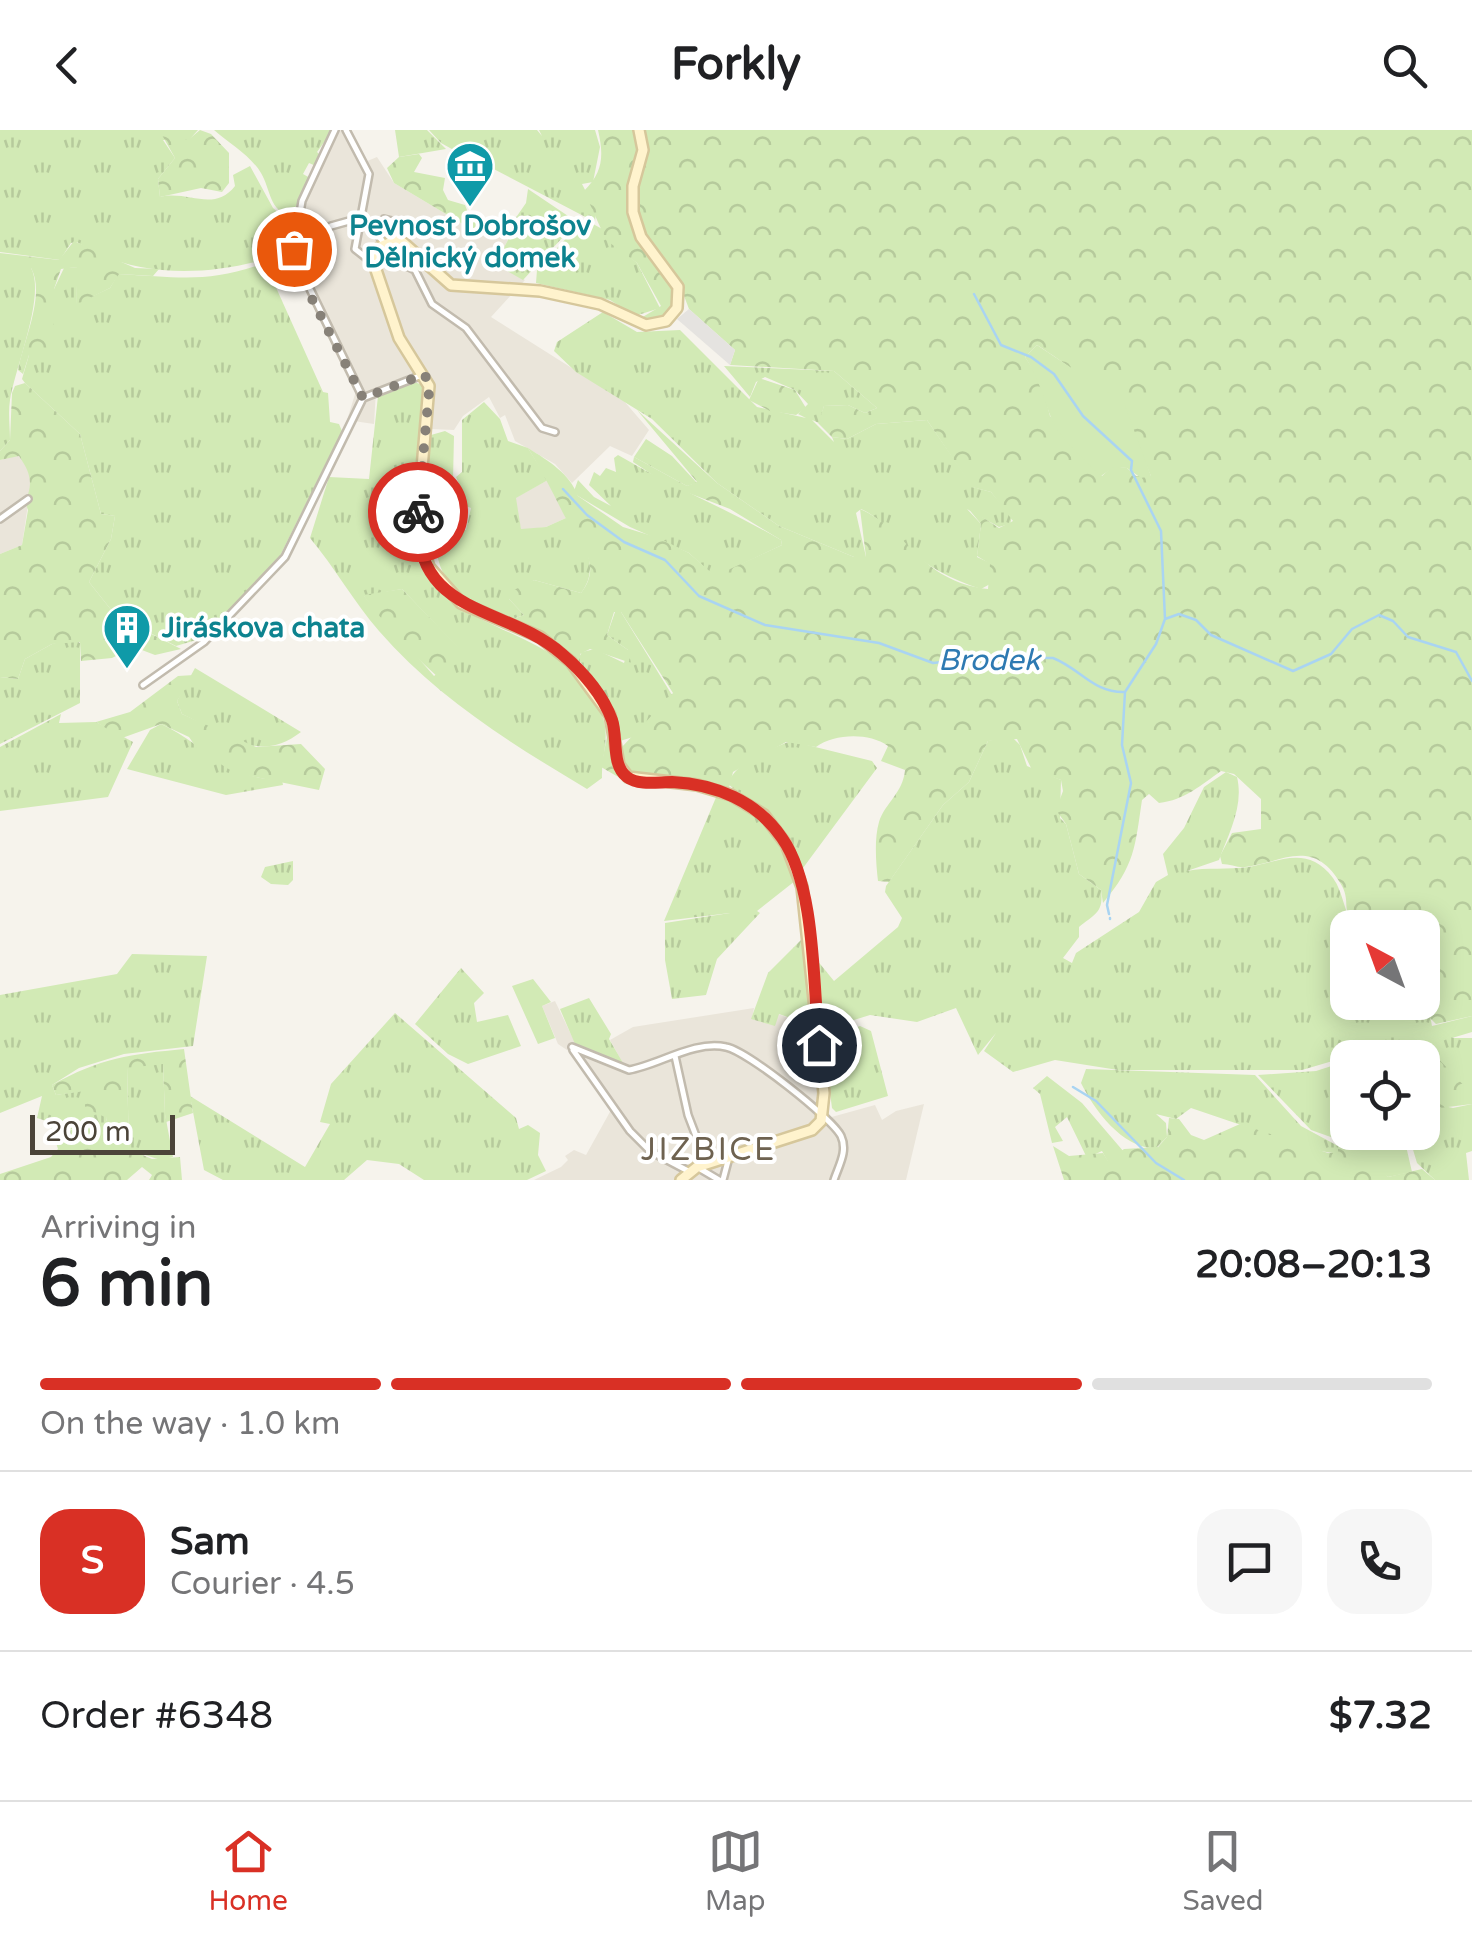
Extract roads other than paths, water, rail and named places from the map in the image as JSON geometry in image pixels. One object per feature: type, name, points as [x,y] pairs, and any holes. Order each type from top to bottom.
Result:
[{"type":"street","points":[[335,130],[302,201],[294,254],[363,398]]},
{"type":"street","points":[[346,130],[369,174],[356,226],[355,250],[374,264],[399,338],[425,374],[429,392],[417,528],[422,554],[437,580],[466,606],[540,637],[571,662],[610,715],[619,766],[628,778],[697,785],[730,795],[764,815],[790,851],[802,888],[824,1115],[814,1129],[698,1168],[680,1180]]},
{"type":"street","points":[[381,247],[403,241],[450,285],[540,291],[604,305],[646,324],[666,321],[678,308],[678,288],[641,237],[633,212],[633,186],[643,150],[639,130]]},
{"type":"street","points":[[294,254],[331,226],[359,215]]},
{"type":"street","points":[[396,222],[384,219],[378,225],[381,247],[415,270],[438,311],[466,328],[542,428],[554,432]]},
{"type":"street","points":[[349,221],[356,226]]},
{"type":"street","points":[[374,264],[381,247]]},
{"type":"street","points":[[143,685],[204,642],[285,557],[363,398],[425,374]]},
{"type":"street","points":[[0,519],[28,499]]},
{"type":"street","points":[[728,1161],[721,1180],[698,1168],[661,1159],[640,1141],[572,1047],[628,1070],[710,1046],[733,1050],[771,1071],[800,1100],[824,1115],[840,1134],[845,1150],[834,1180]]},
{"type":"street","points":[[675,1056],[698,1168]]},
{"type":"waterway","points":[[974,294],[1001,345],[1031,357],[1054,374],[1083,416],[1132,461],[1131,470],[1161,531],[1165,619]]},
{"type":"waterway","name":"Brodek","points":[[563,489],[587,515],[624,542],[665,560],[699,596],[765,625],[879,643],[933,663],[990,657],[1053,658],[1104,689],[1125,692],[1156,644],[1165,619],[1179,614],[1196,620],[1211,635],[1293,671],[1331,654],[1352,629],[1379,615],[1393,621],[1408,637],[1456,652],[1472,681]]},
{"type":"waterway","points":[[1109,914],[1107,905],[1131,783],[1122,745],[1125,692]]},
{"type":"waterway","points":[[1073,1087],[1096,1101],[1156,1163],[1184,1180]]},
{"type":"place","name":"Pevnost Dobrošov Dělnický domek","points":[[470,208]]},
{"type":"place","name":"Jiráskova chata","points":[[127,670]]},
{"type":"district","name":"JIZBICE","points":[[709,1150]]}]
